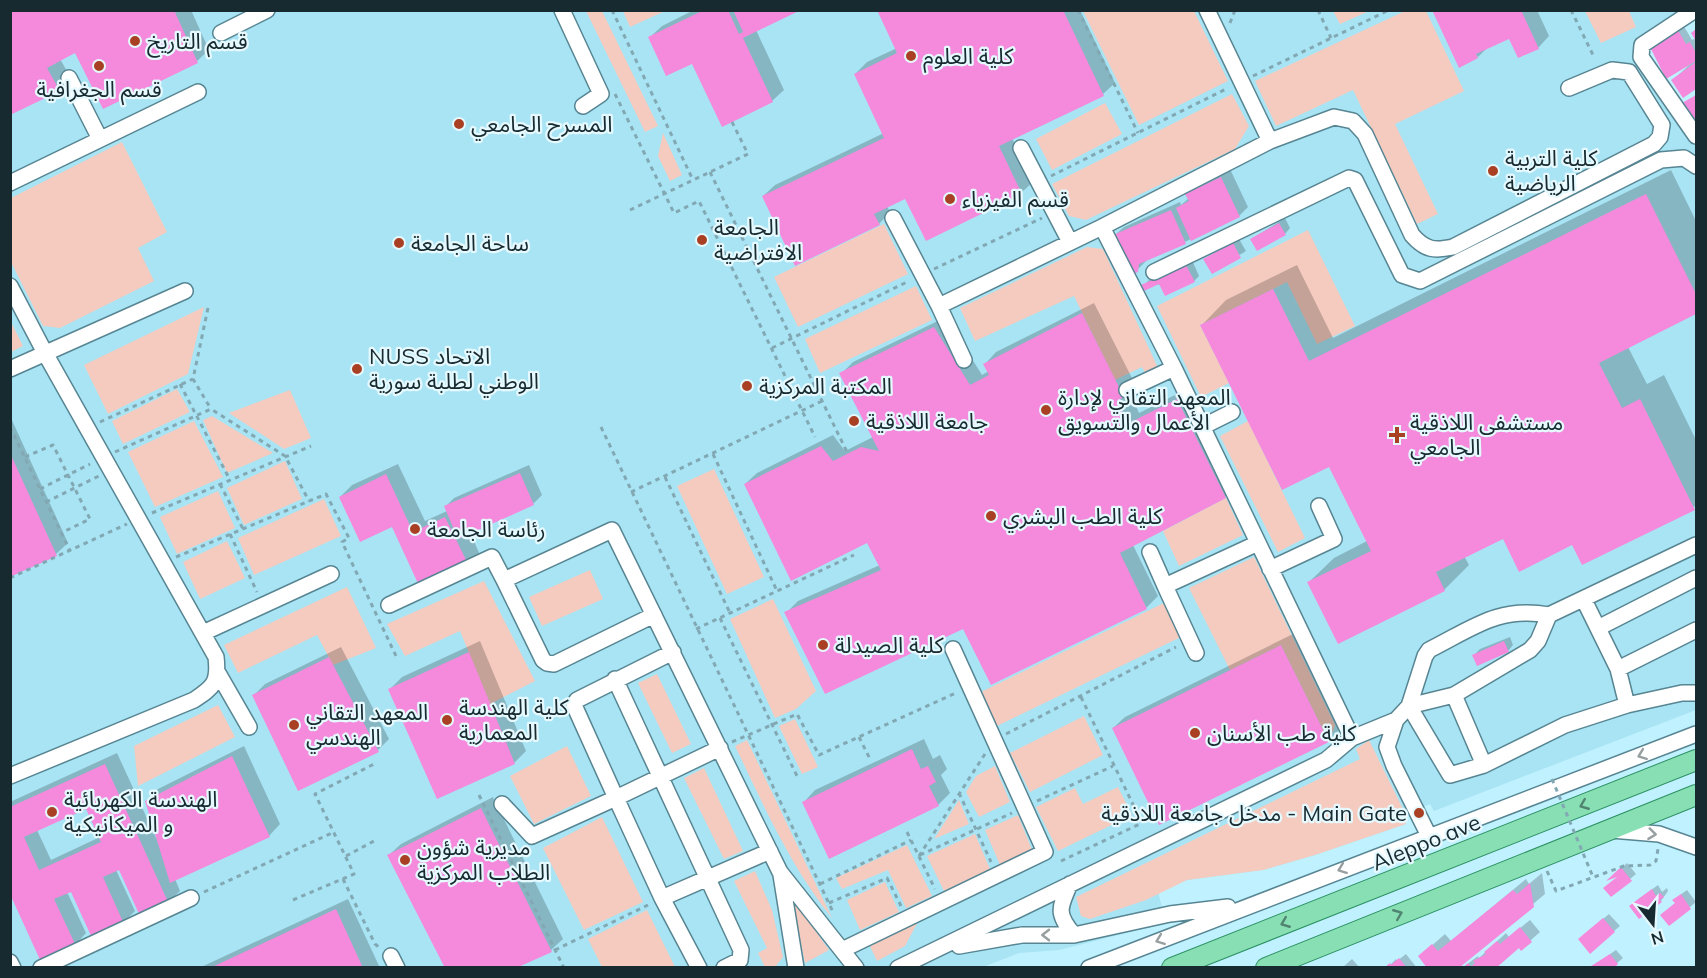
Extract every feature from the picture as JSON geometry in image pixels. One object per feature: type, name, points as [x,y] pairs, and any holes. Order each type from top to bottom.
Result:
[{"type":"main road","name":"Aleppo ave","points":[[1172,968],[1696,760]]},
{"type":"main road","points":[[1266,968],[1540,855],[1696,795]]},
{"type":"street","points":[[221,33],[267,10]]},
{"type":"street","points":[[562,10],[601,94],[583,106]]},
{"type":"street","points":[[1207,10],[1270,141]]},
{"type":"street","points":[[1695,10],[1642,45],[1640,50],[1641,57],[1696,136]]},
{"type":"street","points":[[939,306],[1102,227],[1270,141],[1334,117],[1353,121],[1365,134],[1412,235],[1421,245],[1435,251],[1453,247],[1654,144],[1660,138],[1662,125],[1629,72],[1612,70],[1569,88]]},
{"type":"street","points":[[69,78],[100,139]]},
{"type":"street","points":[[10,183],[198,92]]},
{"type":"street","points":[[1021,148],[1071,242]]},
{"type":"street","points":[[1154,272],[1349,178],[1355,180],[1402,275],[1420,280],[1661,160],[1684,158],[1696,166]]},
{"type":"street","points":[[893,218],[964,360]]},
{"type":"street","points":[[1102,227],[1173,368],[1352,738]]},
{"type":"street","points":[[10,286],[16,310],[45,353],[203,633],[216,657],[218,673],[249,727]]},
{"type":"street","points":[[10,369],[184,291]]},
{"type":"street","points":[[1127,390],[1173,368]]},
{"type":"street","points":[[1202,428],[1232,411]]},
{"type":"street","points":[[1270,569],[1334,539],[1319,506]]},
{"type":"street","points":[[504,580],[612,530],[780,872],[846,948],[856,968]]},
{"type":"street","points":[[1165,586],[1258,543]]},
{"type":"street","points":[[1429,836],[1387,747],[1396,720],[1409,706],[1429,650],[1496,616],[1527,611],[1549,615],[1696,545]]},
{"type":"street","points":[[1150,552],[1193,646]]},
{"type":"street","points":[[390,605],[492,557],[543,660],[547,663],[554,663],[654,615]]},
{"type":"street","points":[[203,633],[331,574]]},
{"type":"street","points":[[1598,628],[1696,578]]},
{"type":"street","points":[[1584,600],[1618,669],[1627,705]]},
{"type":"street","points":[[1409,706],[1454,695],[1530,650],[1538,641],[1549,615]]},
{"type":"street","points":[[1618,669],[1696,630]]},
{"type":"street","points":[[846,948],[1045,852],[953,649]]},
{"type":"street","points":[[673,652],[615,679],[578,700],[574,705],[662,898],[699,968]]},
{"type":"street","points":[[10,776],[194,700],[212,689],[218,673]]},
{"type":"street","points":[[615,679],[741,950],[740,960],[724,968]]},
{"type":"street","points":[[1409,706],[1450,775],[1485,765],[1565,726],[1627,705],[1682,693],[1696,693]]},
{"type":"street","points":[[1454,695],[1485,765]]},
{"type":"street","points":[[898,968],[1326,760],[1352,738],[1396,720]]},
{"type":"street","points":[[1089,968],[1696,734]]},
{"type":"street","points":[[502,804],[532,836],[720,748]]},
{"type":"street","points":[[1605,829],[1659,834],[1696,847]]},
{"type":"street","points":[[662,898],[770,851]]},
{"type":"street","points":[[780,872],[796,968]]},
{"type":"street","points":[[1070,884],[1060,907],[1064,923],[1074,935]]},
{"type":"street","points":[[41,968],[191,898]]},
{"type":"street","points":[[941,949],[1022,935],[1074,935],[1170,914],[1249,905]]},
{"type":"street","points":[[10,962],[13,968]]},
{"type":"path","points":[[612,10],[693,180]]},
{"type":"path","points":[[1078,10],[1138,133]]},
{"type":"path","points":[[1318,10],[1331,38]]},
{"type":"path","points":[[1039,182],[1389,10]]},
{"type":"path","points":[[1571,10],[1594,57]]},
{"type":"path","points":[[601,94],[612,88],[674,213],[699,201],[815,437]]},
{"type":"path","points":[[630,210],[748,154],[732,122]]},
{"type":"path","points":[[710,172],[848,454]]},
{"type":"path","points":[[208,308],[193,379],[211,409],[285,456],[309,501]]},
{"type":"path","points":[[88,428],[193,379]]},
{"type":"path","points":[[180,384],[230,480]]},
{"type":"path","points":[[632,492],[822,401]]},
{"type":"path","points":[[46,502],[74,488],[108,464],[211,409]]},
{"type":"path","points":[[10,427],[70,551]]},
{"type":"path","points":[[601,427],[829,903],[846,948]]},
{"type":"path","points":[[25,457],[53,445],[90,519],[61,533]]},
{"type":"path","points":[[10,578],[138,519],[310,446]]},
{"type":"path","points":[[713,454],[777,591]]},
{"type":"path","points":[[40,489],[68,475],[108,464]]},
{"type":"path","points":[[665,477],[730,613]]},
{"type":"path","points":[[220,484],[243,529]]},
{"type":"path","points":[[163,562],[326,494],[349,538],[342,542],[396,656]]},
{"type":"path","points":[[230,534],[263,605]]},
{"type":"path","points":[[696,629],[854,555]]},
{"type":"path","points":[[720,618],[798,778]]},
{"type":"path","points":[[919,856],[994,740],[1080,697],[1193,646]]},
{"type":"path","points":[[720,748],[797,714],[819,755],[970,687]]},
{"type":"path","points":[[1061,861],[1142,823],[1080,697]]},
{"type":"path","points":[[859,737],[871,761]]},
{"type":"path","points":[[293,900],[354,874],[315,794],[376,763]]},
{"type":"path","points":[[1552,779],[1593,878]]},
{"type":"path","points":[[960,793],[997,875]]},
{"type":"path","points":[[479,795],[564,968]]},
{"type":"path","points":[[191,898],[334,832]]},
{"type":"path","points":[[907,832],[941,902]]},
{"type":"path","points":[[1540,855],[1556,891],[1624,866],[1653,863],[1657,857],[1659,834]]},
{"type":"path","points":[[346,856],[376,840]]},
{"type":"path","points":[[820,884],[911,840]]},
{"type":"path","points":[[829,903],[887,878],[907,918]]},
{"type":"path","points":[[343,879],[375,944],[394,962]]},
{"type":"path","points":[[555,950],[662,898]]},
{"type":"shaded area","name":"جامعة اللاذقية","points":[[10,11],[1678,11],[1636,40],[1696,133],[1696,710],[1434,811],[1430,804],[1403,816],[1406,824],[1315,855],[1263,870],[1187,880],[1158,892],[1166,923],[1059,950],[1019,953],[983,967],[11,967]]},
{"type":"shaded area","points":[[586,11],[602,11],[658,126],[645,132]]},
{"type":"shaded area","points":[[623,11],[665,11],[630,27]]},
{"type":"shaded area","points":[[1083,11],[1194,11],[1228,81],[1139,125]]},
{"type":"shaded area","points":[[1333,11],[1369,11],[1340,24]]},
{"type":"shaded area","points":[[1405,11],[1426,11],[1464,91],[1395,124],[1438,214],[1417,224],[1353,90],[1276,126],[1255,81]]},
{"type":"shaded area","points":[[1585,11],[1629,11],[1636,27],[1601,43]]},
{"type":"shaded area","points":[[1232,94],[1249,126],[1235,149],[1086,220],[1069,216],[1052,184]]},
{"type":"shaded area","points":[[1105,103],[1122,134],[1052,170],[1036,139]]},
{"type":"shaded area","points":[[663,133],[682,175],[670,181],[658,156]]},
{"type":"shaded area","points":[[122,142],[167,232],[138,248],[154,281],[60,328],[43,326],[11,262],[11,198]]},
{"type":"shaded area","points":[[884,224],[908,274],[798,327],[774,277]]},
{"type":"shaded area","points":[[1308,230],[1355,326],[1317,344],[1287,282],[1200,325],[1229,383],[1201,397],[1157,306]]},
{"type":"shaded area","points":[[1087,247],[1103,249],[1159,370],[1146,375],[1142,367],[1115,380],[1074,296],[975,341],[960,308]]},
{"type":"shaded area","points":[[916,286],[932,320],[820,373],[805,339]]},
{"type":"shaded area","points":[[204,307],[188,374],[108,414],[84,365]]},
{"type":"shaded area","points":[[11,325],[23,346],[11,352]]},
{"type":"shaded area","points":[[177,389],[190,412],[123,444],[112,421]]},
{"type":"shaded area","points":[[290,390],[311,438],[284,449],[229,413]]},
{"type":"shaded area","points":[[212,416],[273,453],[227,473],[203,420]]},
{"type":"shaded area","points":[[194,421],[223,477],[155,507],[128,452]]},
{"type":"shaded area","points":[[1248,421],[1305,538],[1278,552],[1220,436]]},
{"type":"shaded area","points":[[285,461],[302,499],[244,525],[227,488]]},
{"type":"shaded area","points":[[714,469],[764,577],[727,594],[677,486]]},
{"type":"shaded area","points":[[218,491],[235,528],[177,554],[160,517]]},
{"type":"shaded area","points":[[1226,498],[1243,535],[1179,566],[1163,531]]},
{"type":"shaded area","points":[[324,499],[341,536],[254,575],[238,538]]},
{"type":"shaded area","points":[[227,541],[245,578],[200,599],[183,562]]},
{"type":"shaded area","points":[[1254,557],[1335,725],[1329,742],[1281,645],[1230,670],[1189,588]]},
{"type":"shaded area","points":[[590,570],[603,599],[542,626],[529,597]]},
{"type":"shaded area","points":[[484,581],[535,681],[490,704],[460,631],[405,656],[387,624]]},
{"type":"shaded area","points":[[347,587],[376,648],[333,665],[317,635],[238,673],[224,645]]},
{"type":"shaded area","points":[[773,599],[816,691],[796,709],[775,718],[730,619]]},
{"type":"shaded area","points":[[1166,602],[1183,636],[997,726],[981,692]]},
{"type":"shaded area","points":[[657,674],[691,744],[672,753],[638,683]]},
{"type":"shaded area","points":[[218,705],[235,737],[138,786],[134,746]]},
{"type":"shaded area","points":[[1084,716],[1103,755],[1030,792],[1010,753]]},
{"type":"shaded area","points":[[795,719],[818,767],[802,774],[779,726]]},
{"type":"shaded area","points":[[747,740],[832,918],[790,857],[735,746]]},
{"type":"shaded area","points":[[1369,740],[1406,815],[1403,817],[1406,824],[1263,870],[1187,880],[1146,900],[1090,919],[1081,916],[1076,897],[1360,759],[1356,749]]},
{"type":"shaded area","points":[[567,746],[591,796],[534,824],[510,776]]},
{"type":"shaded area","points":[[995,766],[1010,802],[979,817],[966,792],[976,776]]},
{"type":"shaded area","points":[[704,768],[743,851],[724,859],[684,778]]},
{"type":"shaded area","points":[[1118,787],[1132,815],[1058,851],[1036,807],[1075,788],[1083,804]]},
{"type":"shaded area","points":[[959,800],[969,824],[934,839]]},
{"type":"shaded area","points":[[1018,815],[1032,850],[1000,865],[985,830]]},
{"type":"shaded area","points":[[602,817],[643,902],[584,930],[543,848]]},
{"type":"shaded area","points":[[975,834],[990,869],[944,891],[927,856]]},
{"type":"shaded area","points":[[907,845],[932,896],[906,908],[888,870],[842,889],[836,878]]},
{"type":"shaded area","points":[[755,871],[772,910],[783,957],[775,967],[765,967],[758,953],[767,948],[734,881]]},
{"type":"shaded area","points":[[885,882],[899,912],[860,930],[847,900]]},
{"type":"shaded area","points":[[791,896],[829,950],[805,963]]},
{"type":"shaded area","points":[[647,910],[675,967],[602,967],[588,939]]},
{"type":"shaded area","points":[[920,918],[905,946],[877,961],[868,942]]},
{"type":"building","points":[[10,10],[174,10],[198,63],[103,109],[75,53],[47,68],[60,91],[10,115]]},
{"type":"building","points":[[704,10],[728,10],[739,34],[743,32],[733,10],[801,10],[743,38],[773,102],[722,127],[692,64],[666,76],[648,37]]},
{"type":"building","name":"كلية العلوم","points":[[877,10],[1063,10],[1104,96],[999,146],[1022,194],[926,241],[905,199],[874,214],[880,225],[795,266],[762,196],[884,138],[854,74],[897,53]]},
{"type":"building","points":[[1432,10],[1521,10],[1539,49],[1518,58],[1509,39],[1476,54],[1478,58],[1459,68]]},
{"type":"building","points":[[1676,27],[1686,44],[1690,42],[1696,53],[1696,61],[1666,79],[1649,45]]},
{"type":"building","points":[[1696,29],[1696,41],[1691,33]]},
{"type":"building","points":[[1696,62],[1696,89],[1683,98],[1671,80]]},
{"type":"building","points":[[1696,95],[1696,118],[1693,120],[1682,103]]},
{"type":"building","points":[[1221,177],[1240,217],[1191,241],[1176,208],[1189,201],[1185,194]]},
{"type":"building","points":[[1646,194],[1696,294],[1696,314],[1599,363],[1622,408],[1640,399],[1695,510],[1582,565],[1572,545],[1519,572],[1503,539],[1436,572],[1445,591],[1338,644],[1307,582],[1371,551],[1329,467],[1282,490],[1200,325],[1273,289],[1309,361]]},
{"type":"building","points":[[1171,210],[1186,244],[1139,264],[1138,272],[1131,275],[1113,235]]},
{"type":"building","points":[[1279,223],[1286,235],[1257,251],[1250,239]]},
{"type":"building","points":[[1233,243],[1241,258],[1212,274],[1203,259]]},
{"type":"building","points":[[1186,265],[1195,282],[1165,296],[1159,284],[1144,291],[1141,285]]},
{"type":"building","points":[[1082,313],[1124,397],[1117,401],[1127,424],[1177,399],[1226,498],[1120,553],[1147,609],[991,685],[963,629],[825,694],[784,612],[881,570],[867,543],[791,581],[744,484],[821,446],[833,461],[861,447],[879,451],[839,373],[934,327],[970,385],[989,375],[983,364]]},
{"type":"building","points":[[10,453],[57,556],[10,577]]},
{"type":"building","points":[[520,473],[534,505],[458,539],[444,506]]},
{"type":"building","points":[[386,474],[413,532],[445,517],[470,568],[421,590],[392,527],[360,542],[339,497]]},
{"type":"building","points":[[1504,641],[1509,652],[1477,666],[1472,655]]},
{"type":"building","points":[[1281,645],[1329,742],[1159,825],[1112,728]]},
{"type":"building","name":"كلية الهندسة المعمارية","points":[[469,652],[515,764],[437,799],[388,689]]},
{"type":"building","points":[[329,657],[379,752],[298,791],[252,695]]},
{"type":"building","points":[[912,749],[921,769],[928,766],[936,782],[929,786],[939,806],[829,859],[802,802]]},
{"type":"building","points":[[232,756],[270,837],[170,883],[145,801]]},
{"type":"building","points":[[105,764],[169,904],[140,916],[119,870],[103,877],[124,924],[92,938],[71,892],[54,899],[76,946],[41,962],[10,894],[10,807]],"holes":[[[86,809],[101,842],[39,870],[24,837]]]},
{"type":"building","points":[[481,808],[552,952],[516,968],[445,968],[387,855]]},
{"type":"building","points":[[1621,867],[1632,881],[1611,897],[1603,888],[1617,877],[1606,881]]},
{"type":"building","points":[[1530,883],[1534,907],[1459,968],[1427,968],[1418,956],[1432,944],[1438,951],[1513,890],[1517,894]]},
{"type":"building","points":[[1652,889],[1656,896],[1660,893],[1664,897],[1660,900],[1662,902],[1639,919],[1629,906]]},
{"type":"building","points":[[1681,894],[1691,909],[1669,926],[1660,915],[1675,903],[1672,900]]},
{"type":"building","points":[[336,909],[363,968],[210,968]]},
{"type":"building","points":[[1603,918],[1615,932],[1590,954],[1578,939]]},
{"type":"building","points":[[1520,927],[1532,942],[1521,951],[1519,948],[1496,968],[1463,968],[1468,963],[1471,967],[1475,963],[1473,961],[1486,954],[1484,952],[1497,941],[1500,944]]},
{"type":"building","points":[[1610,954],[1618,964],[1614,968],[1588,968]]},
{"type":"building","points":[[1399,958],[1407,968],[1384,968],[1390,963],[1391,965]]},
{"type":"place","name":"قسم التاريخ","points":[[135,41]]},
{"type":"place","name":"كلية العلوم","points":[[911,56]]},
{"type":"place","name":"قسم الجغرافية","points":[[99,66]]},
{"type":"place","name":"المسرح الجامعي","points":[[459,124]]},
{"type":"place","name":"كلية التربية الرياضية","points":[[1493,171]]},
{"type":"place","name":"قسم الفيزياء","points":[[950,199]]},
{"type":"place","name":"الجامعة الافتراضية","points":[[702,240]]},
{"type":"place","name":"ساحة الجامعة","points":[[399,243]]},
{"type":"place","name":"NUSS الاتحاد الوطني لطلبة سورية","points":[[357,369]]},
{"type":"place","name":"المكتبة المركزية","points":[[747,386]]},
{"type":"place","name":"المعهد التقاني لإدارة الأعمال والتسويق","points":[[1046,410]]},
{"type":"place","name":"جامعة اللاذقية","points":[[854,421]]},
{"type":"place","name":"مستشفى اللاذقية الجامعي","points":[[1397,435]]},
{"type":"place","name":"كلية الطب البشري","points":[[991,516]]},
{"type":"place","name":"رئاسة الجامعة","points":[[415,529]]},
{"type":"place","name":"كلية الصيدلة","points":[[823,645]]},
{"type":"place","name":"كلية الهندسة المعمارية","points":[[447,720]]},
{"type":"place","name":"المعهد التقاني الهندسي","points":[[294,725]]},
{"type":"place","name":"كلية طب الأسنان","points":[[1195,733]]},
{"type":"place","name":"الهندسة الكهربائية و الميكانيكية","points":[[52,812]]},
{"type":"place","name":"مدخل جامعة اللاذقية - Main Gate","points":[[1419,813]]},
{"type":"place","name":"مديرية شؤون الطلاب المركزية","points":[[405,860]]}]
